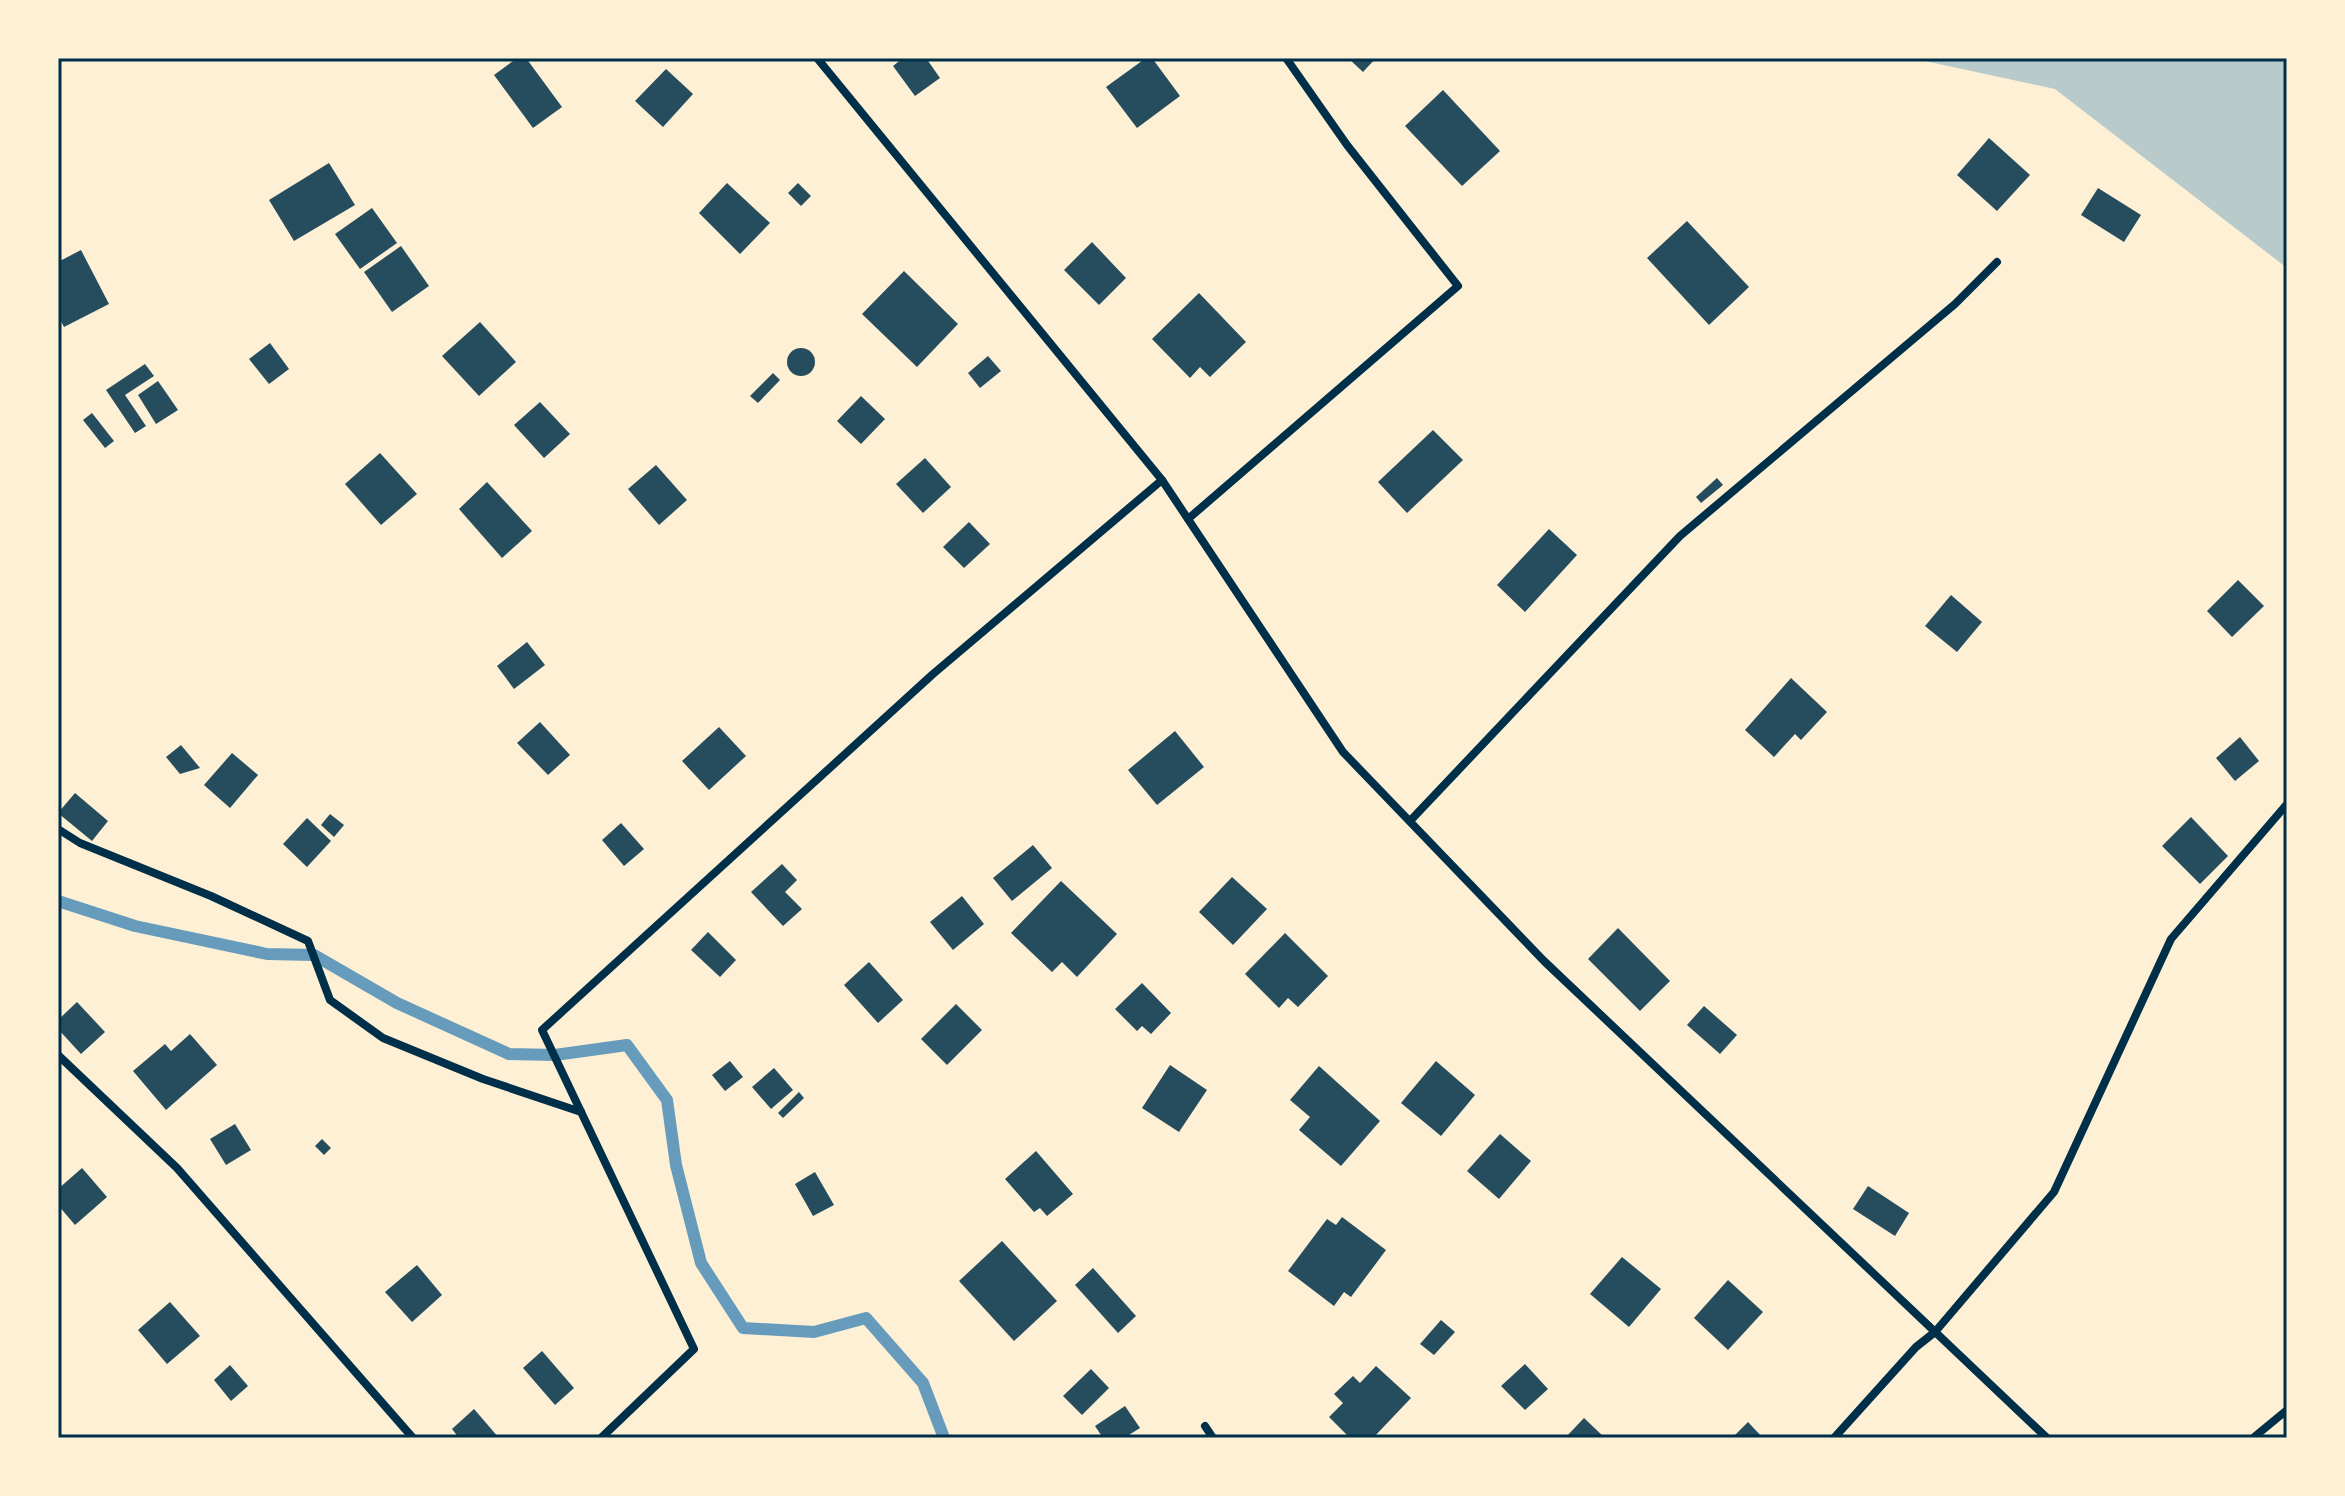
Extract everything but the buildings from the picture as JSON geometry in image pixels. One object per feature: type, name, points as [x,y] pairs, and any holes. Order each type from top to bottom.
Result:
[{"type":"street","points":[[817,58],[1162,480],[1343,752],[1544,961],[2047,1438]]},
{"type":"street","points":[[1188,519],[1458,286],[1347,145],[1286,58]]},
{"type":"street","points":[[1410,821],[1680,536],[1955,304],[1997,262]]},
{"type":"street","points":[[601,1438],[694,1349],[542,1030],[933,674],[1162,480]]},
{"type":"street","points":[[1834,1438],[1916,1347],[1935,1332],[2054,1192],[2171,939],[2287,804]]},
{"type":"street","points":[[58,829],[80,843],[211,896],[308,941],[330,1000],[383,1038],[483,1079],[581,1112]]},
{"type":"street","points":[[58,1055],[177,1168],[413,1438]]},
{"type":"street","points":[[2253,1438],[2287,1410]]},
{"type":"street","points":[[1205,1426],[1213,1438]]},
{"type":"shaded area","points":[[1911,58],[2287,58],[2287,268],[2055,89]]},
{"type":"waterway","points":[[58,901],[135,926],[267,954],[314,955],[397,1003],[509,1054],[555,1055],[627,1045],[667,1100],[676,1165],[701,1263],[743,1328],[814,1332],[866,1318],[923,1383],[944,1438]]}]
